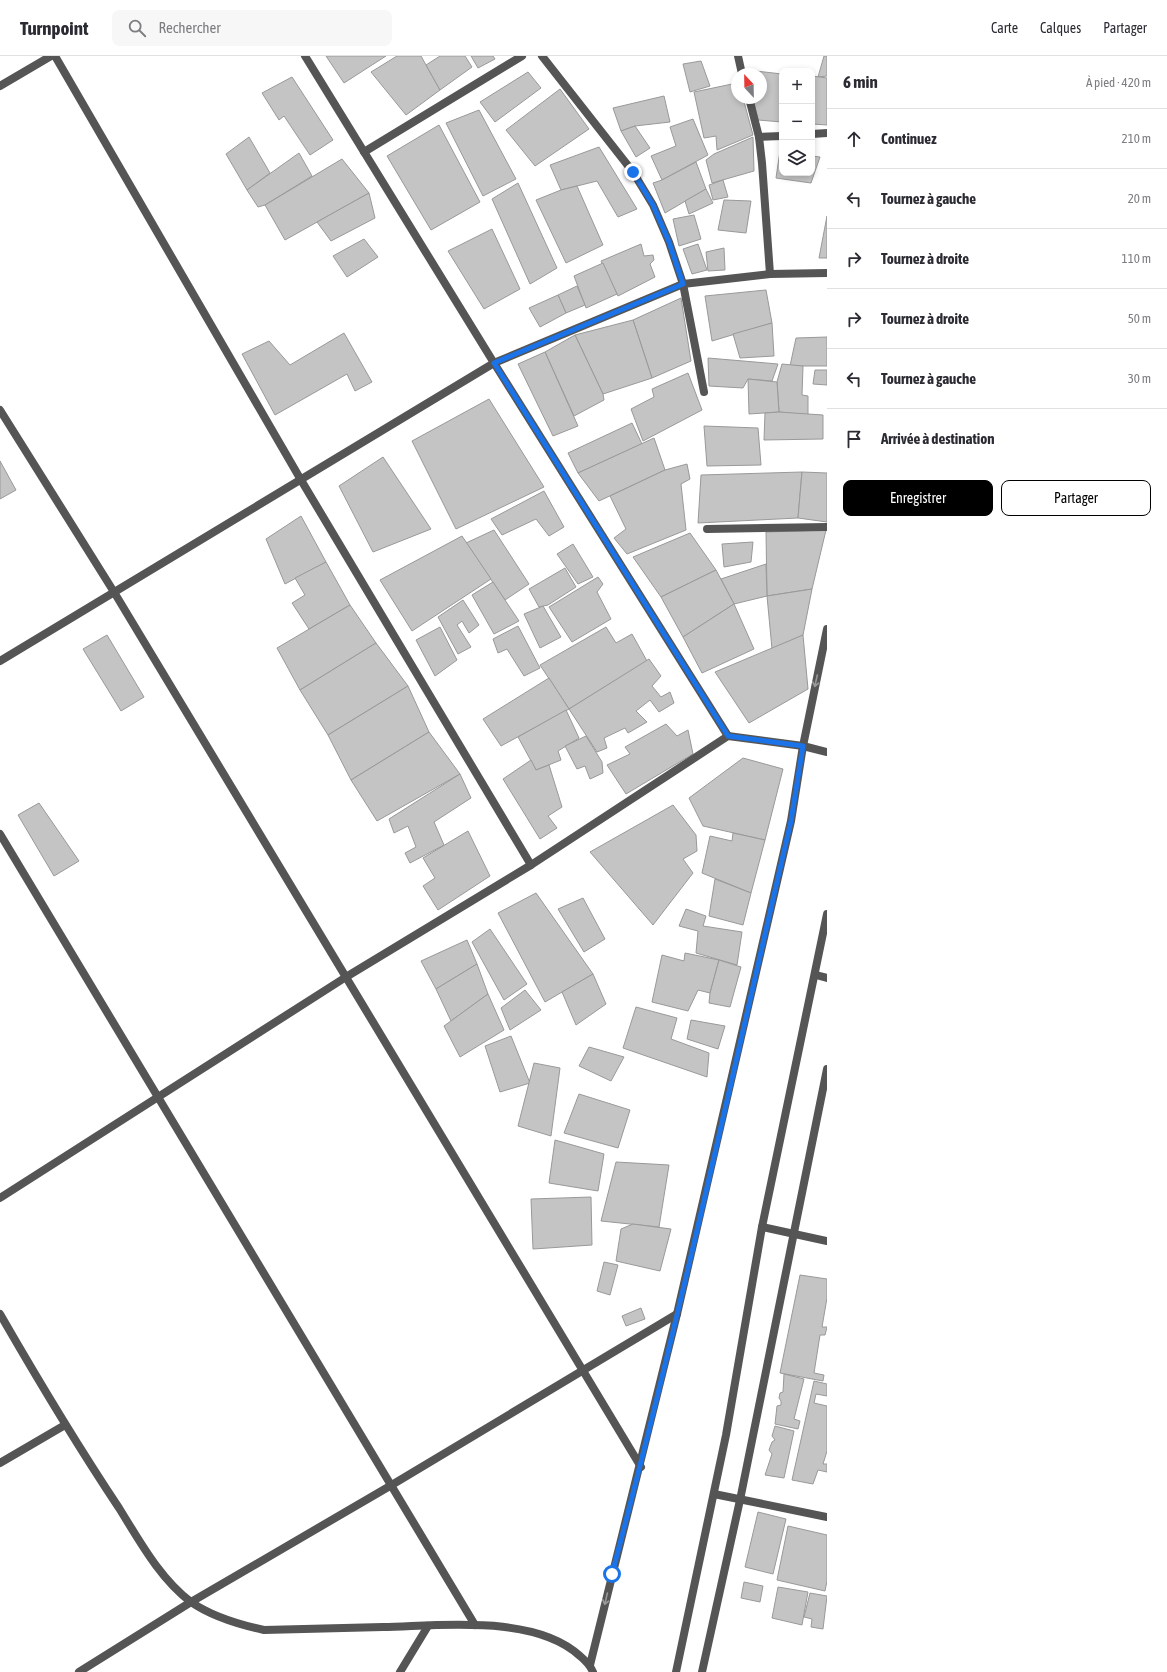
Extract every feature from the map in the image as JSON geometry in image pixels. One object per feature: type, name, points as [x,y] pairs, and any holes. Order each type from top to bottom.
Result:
[{"type":"street","points":[[0,86],[51,56]]},
{"type":"street","points":[[55,56],[301,480],[531,865]]},
{"type":"street","points":[[305,56],[494,363],[728,736]]},
{"type":"street","points":[[364,152],[522,56]]},
{"type":"street","points":[[542,56],[633,172],[653,205],[669,242],[683,284],[704,392]]},
{"type":"street","points":[[738,56],[741,68]]},
{"type":"street","points":[[751,104],[759,137],[770,274]]},
{"type":"street","points":[[815,134],[827,133]]},
{"type":"street","points":[[759,137],[779,136]]},
{"type":"street","points":[[0,661],[494,363],[683,284],[770,274],[827,274]]},
{"type":"street","points":[[0,410],[114,592],[641,1467]]},
{"type":"street","points":[[706,529],[827,527]]},
{"type":"street","points":[[591,1669],[678,1314],[791,821],[803,746],[827,629]]},
{"type":"street","points":[[0,1198],[346,977],[531,865],[728,736],[803,746],[827,752]]},
{"type":"street","points":[[0,834],[390,1486],[475,1625]]},
{"type":"street","points":[[676,1672],[714,1494],[762,1227],[816,975],[827,914]]},
{"type":"street","points":[[816,975],[827,978]]},
{"type":"street","points":[[702,1672],[740,1500],[827,1068]]},
{"type":"street","points":[[762,1227],[827,1241]]},
{"type":"street","points":[[0,1314],[65,1426],[145,1549],[167,1578],[191,1602],[233,1623],[264,1630],[475,1625],[522,1629],[547,1636],[570,1646],[591,1669]]},
{"type":"street","points":[[79,1672],[191,1602],[390,1486],[678,1314]]},
{"type":"street","points":[[0,1463],[65,1426]]},
{"type":"street","points":[[714,1494],[827,1517]]},
{"type":"street","points":[[400,1672],[428,1626]]},
{"type":"building","points":[[326,56],[386,56],[344,83]]},
{"type":"building","points":[[397,56],[421,56],[440,90],[406,115],[371,72]]},
{"type":"building","points":[[440,56],[465,56],[472,67],[440,90],[426,65]]},
{"type":"building","points":[[471,56],[493,56],[495,59],[478,68]]},
{"type":"building","points":[[824,56],[827,56],[827,76],[818,77]]},
{"type":"building","points":[[701,61],[710,86],[690,92],[683,64]]},
{"type":"building","points":[[528,72],[541,88],[495,122],[480,102]]},
{"type":"building","points":[[767,72],[779,74],[779,122],[758,120],[754,104],[767,104]]},
{"type":"building","points":[[815,76],[827,78],[827,125],[815,124]]},
{"type":"building","points":[[292,77],[333,140],[310,155],[284,116],[279,120],[262,93]]},
{"type":"building","points":[[731,84],[731,104],[745,104],[753,135],[717,150],[716,136],[704,138],[694,92]]},
{"type":"building","points":[[560,89],[589,129],[535,166],[506,130]]},
{"type":"building","points":[[664,96],[670,122],[635,126],[621,131],[613,108]]},
{"type":"building","points":[[479,110],[516,179],[483,196],[446,123]]},
{"type":"building","points":[[693,119],[708,155],[662,180],[651,156],[676,146],[670,127]]},
{"type":"building","points":[[439,125],[480,202],[431,230],[387,156]]},
{"type":"building","points":[[635,126],[650,148],[636,157],[621,131]]},
{"type":"building","points":[[249,137],[270,173],[247,190],[226,154]]},
{"type":"building","points":[[753,137],[754,171],[712,183],[706,160],[714,154]]},
{"type":"building","points":[[599,147],[637,209],[618,217],[597,181],[561,190],[550,165]]},
{"type":"building","points":[[299,153],[312,176],[265,205],[258,207],[247,190]]},
{"type":"building","points":[[815,156],[820,157],[815,171]]},
{"type":"building","points":[[779,158],[779,176],[813,176],[811,183],[776,178]]},
{"type":"building","points":[[342,159],[369,193],[285,240],[265,205]]},
{"type":"building","points":[[696,162],[706,189],[665,213],[653,183],[662,180]]},
{"type":"building","points":[[723,180],[728,197],[713,200],[709,185]]},
{"type":"building","points":[[518,183],[557,268],[530,284],[492,199]]},
{"type":"building","points":[[577,186],[603,245],[566,263],[536,200],[561,190]]},
{"type":"building","points":[[706,189],[713,203],[689,214],[685,201]]},
{"type":"building","points":[[369,193],[375,218],[331,241],[317,222]]},
{"type":"building","points":[[724,200],[751,201],[746,233],[718,230]]},
{"type":"building","points":[[694,215],[701,239],[679,246],[673,219]]},
{"type":"building","points":[[827,216],[827,258],[819,258]]},
{"type":"building","points":[[492,229],[520,289],[484,309],[448,251]]},
{"type":"building","points":[[364,239],[378,257],[347,277],[333,256]]},
{"type":"building","points":[[641,244],[644,256],[653,255],[654,260],[650,264],[655,277],[618,296],[601,261]]},
{"type":"building","points":[[698,244],[707,270],[692,274],[683,249]]},
{"type":"building","points":[[724,248],[725,270],[708,271],[706,252]]},
{"type":"building","points":[[603,263],[617,294],[586,308],[574,276]]},
{"type":"building","points":[[577,286],[585,305],[566,313],[558,295]]},
{"type":"building","points":[[766,290],[772,323],[712,341],[705,296]]},
{"type":"building","points":[[558,295],[566,313],[540,327],[529,308]]},
{"type":"building","points":[[681,298],[691,361],[652,378],[633,320]]},
{"type":"building","points":[[633,320],[652,378],[603,394],[575,335]]},
{"type":"building","points":[[772,323],[774,356],[740,358],[733,334]]},
{"type":"building","points":[[344,333],[372,382],[355,391],[347,374],[275,415],[242,354],[269,341],[290,365]]},
{"type":"building","points":[[575,335],[603,394],[604,400],[574,416],[545,352]]},
{"type":"building","points":[[827,337],[827,366],[790,366],[796,338]]},
{"type":"building","points":[[545,352],[578,426],[553,436],[518,364]]},
{"type":"building","points":[[708,358],[778,364],[772,381],[748,379],[743,388],[709,386]]},
{"type":"building","points":[[782,364],[803,366],[802,395],[808,396],[808,415],[779,412],[777,382]]},
{"type":"building","points":[[815,370],[827,370],[827,385],[813,384]]},
{"type":"building","points":[[688,373],[702,410],[643,441],[631,409],[654,397],[652,389]]},
{"type":"building","points":[[748,379],[777,382],[779,412],[749,414]]},
{"type":"building","points":[[489,399],[544,487],[456,529],[412,441]]},
{"type":"building","points":[[779,412],[823,415],[823,439],[764,440],[765,413]]},
{"type":"building","points":[[632,423],[642,444],[578,473],[568,453]]},
{"type":"building","points":[[704,426],[758,428],[761,465],[707,466]]},
{"type":"building","points":[[654,438],[665,470],[599,501],[578,473]]},
{"type":"building","points":[[383,457],[431,529],[373,552],[339,486]]},
{"type":"building","points":[[0,461],[16,490],[0,499]]},
{"type":"building","points":[[687,464],[690,479],[681,484],[686,530],[627,554],[614,538],[626,529],[610,496],[665,470]]},
{"type":"building","points":[[802,472],[798,518],[698,523],[701,475]]},
{"type":"building","points":[[802,472],[827,473],[827,522],[798,518]]},
{"type":"building","points":[[544,491],[564,527],[549,536],[536,519],[502,535],[491,519]]},
{"type":"building","points":[[301,516],[326,562],[285,584],[266,539]]},
{"type":"building","points":[[494,530],[529,584],[505,600],[466,543]]},
{"type":"building","points":[[826,530],[812,589],[767,596],[766,532]]},
{"type":"building","points":[[690,533],[716,570],[661,597],[633,557]]},
{"type":"building","points":[[462,536],[491,579],[412,631],[380,580]]},
{"type":"building","points":[[753,542],[751,562],[724,567],[722,544]]},
{"type":"building","points":[[573,544],[593,577],[578,584],[557,554]]},
{"type":"building","points":[[326,562],[350,605],[309,629],[292,603],[305,595],[295,578]]},
{"type":"building","points":[[766,564],[767,596],[734,604],[721,579]]},
{"type":"building","points":[[565,568],[576,587],[548,605],[539,607],[529,589]]},
{"type":"building","points":[[716,570],[734,604],[683,637],[661,597]]},
{"type":"building","points":[[598,577],[603,584],[597,592],[611,619],[572,642],[549,607]]},
{"type":"building","points":[[493,582],[519,621],[494,634],[472,595]]},
{"type":"building","points":[[812,589],[803,635],[772,649],[767,596]]},
{"type":"building","points":[[463,600],[479,625],[469,633],[462,621],[457,625],[471,647],[458,654],[438,617]]},
{"type":"building","points":[[734,604],[754,649],[702,673],[683,637]]},
{"type":"building","points":[[350,605],[376,643],[300,690],[277,648]]},
{"type":"building","points":[[543,606],[561,637],[540,648],[524,614]]},
{"type":"building","points":[[518,626],[540,668],[524,676],[507,649],[498,653],[493,639]]},
{"type":"building","points":[[440,627],[457,660],[435,676],[416,640]]},
{"type":"building","points":[[606,627],[616,643],[632,634],[647,661],[569,709],[540,665]]},
{"type":"building","points":[[107,635],[144,697],[121,711],[83,649]]},
{"type":"building","points":[[803,635],[808,689],[749,723],[715,672]]},
{"type":"building","points":[[376,643],[408,686],[328,735],[300,690]]},
{"type":"building","points":[[649,659],[661,676],[652,686],[661,697],[670,692],[674,703],[659,712],[650,700],[636,711],[647,722],[628,733],[625,728],[604,738],[607,748],[597,752],[569,709]]},
{"type":"building","points":[[549,678],[569,709],[501,746],[483,719]]},
{"type":"building","points":[[408,686],[429,732],[351,780],[328,735]]},
{"type":"building","points":[[566,710],[579,738],[558,751],[561,760],[536,770],[518,737]]},
{"type":"building","points":[[666,724],[677,736],[688,730],[693,754],[626,794],[607,765],[630,754],[625,747]]},
{"type":"building","points":[[429,732],[460,774],[377,821],[351,780]]},
{"type":"building","points":[[586,736],[602,762],[603,773],[590,779],[585,766],[577,769],[565,746]]},
{"type":"building","points":[[743,758],[783,769],[765,840],[703,826],[689,798]]},
{"type":"building","points":[[531,760],[536,770],[549,765],[562,807],[548,816],[557,828],[540,839],[503,779]]},
{"type":"building","points":[[460,774],[471,798],[434,822],[444,845],[410,863],[405,853],[416,847],[408,826],[394,833],[389,819]]},
{"type":"building","points":[[39,803],[79,861],[54,876],[18,815]]},
{"type":"building","points":[[673,805],[696,835],[697,851],[683,859],[693,873],[653,925],[590,852]]},
{"type":"building","points":[[468,831],[490,876],[438,910],[423,886],[435,878],[423,858]]},
{"type":"building","points":[[733,833],[765,840],[751,893],[702,873],[710,836],[732,841]]},
{"type":"building","points":[[715,879],[751,893],[743,925],[709,916]]},
{"type":"building","points":[[536,893],[593,974],[545,1002],[498,913]]},
{"type":"building","points":[[583,898],[605,939],[584,952],[558,909]]},
{"type":"building","points":[[686,909],[706,916],[703,926],[742,932],[737,965],[696,953],[698,931],[679,926]]},
{"type":"building","points":[[490,929],[527,984],[504,1000],[472,942]]},
{"type":"building","points":[[467,940],[477,964],[436,989],[421,961]]},
{"type":"building","points":[[685,953],[719,960],[710,993],[698,990],[688,1011],[652,1002],[662,955],[684,961]]},
{"type":"building","points":[[719,960],[741,967],[730,1007],[709,1003],[710,993]]},
{"type":"building","points":[[477,964],[488,994],[451,1021],[436,989]]},
{"type":"building","points":[[593,974],[606,1004],[576,1025],[562,992]]},
{"type":"building","points":[[525,990],[541,1010],[510,1030],[501,1008]]},
{"type":"building","points":[[488,994],[504,1030],[460,1057],[444,1026]]},
{"type":"building","points":[[636,1007],[677,1018],[671,1039],[709,1053],[707,1077],[623,1048]]},
{"type":"building","points":[[691,1020],[725,1026],[718,1049],[687,1039]]},
{"type":"building","points":[[511,1036],[530,1083],[500,1092],[485,1046]]},
{"type":"building","points":[[589,1047],[624,1057],[611,1081],[579,1066]]},
{"type":"building","points":[[534,1063],[560,1068],[551,1136],[518,1126]]},
{"type":"building","points":[[579,1094],[630,1110],[618,1148],[564,1133]]},
{"type":"building","points":[[555,1140],[604,1154],[598,1191],[549,1183]]},
{"type":"building","points":[[616,1162],[669,1165],[659,1227],[601,1221]]},
{"type":"building","points":[[591,1197],[592,1245],[533,1249],[531,1199]]},
{"type":"building","points":[[633,1224],[671,1229],[660,1271],[616,1261],[621,1229]]},
{"type":"building","points":[[604,1262],[618,1265],[610,1295],[597,1291]]},
{"type":"building","points":[[800,1275],[827,1279],[827,1298],[822,1327],[827,1327],[825,1335],[820,1335],[814,1373],[824,1375],[823,1381],[780,1373]]},
{"type":"building","points":[[641,1308],[645,1319],[626,1326],[622,1316]]},
{"type":"building","points":[[784,1374],[804,1379],[794,1419],[800,1421],[798,1429],[775,1424],[777,1406],[781,1405],[779,1398],[780,1393],[783,1392]]},
{"type":"building","points":[[814,1381],[827,1384],[827,1396],[816,1394],[814,1403],[827,1406],[827,1451],[823,1464],[827,1464],[827,1472],[818,1470],[813,1484],[792,1480]]},
{"type":"building","points":[[775,1426],[794,1431],[784,1478],[765,1475],[772,1454],[769,1450],[772,1442],[775,1440],[772,1436]]},
{"type":"building","points":[[758,1512],[786,1519],[773,1574],[745,1567]]},
{"type":"building","points":[[788,1526],[827,1535],[827,1581],[825,1591],[777,1580]]},
{"type":"building","points":[[744,1582],[763,1586],[760,1602],[741,1598]]},
{"type":"building","points":[[778,1587],[808,1592],[802,1625],[772,1618]]},
{"type":"building","points":[[810,1593],[827,1596],[823,1629],[811,1627],[812,1619],[804,1617]]},
{"type":"route","points":[[612,1574],[641,1467],[678,1314],[791,821],[803,746],[728,736],[494,363],[683,284],[669,242],[653,205],[633,172]]}]
